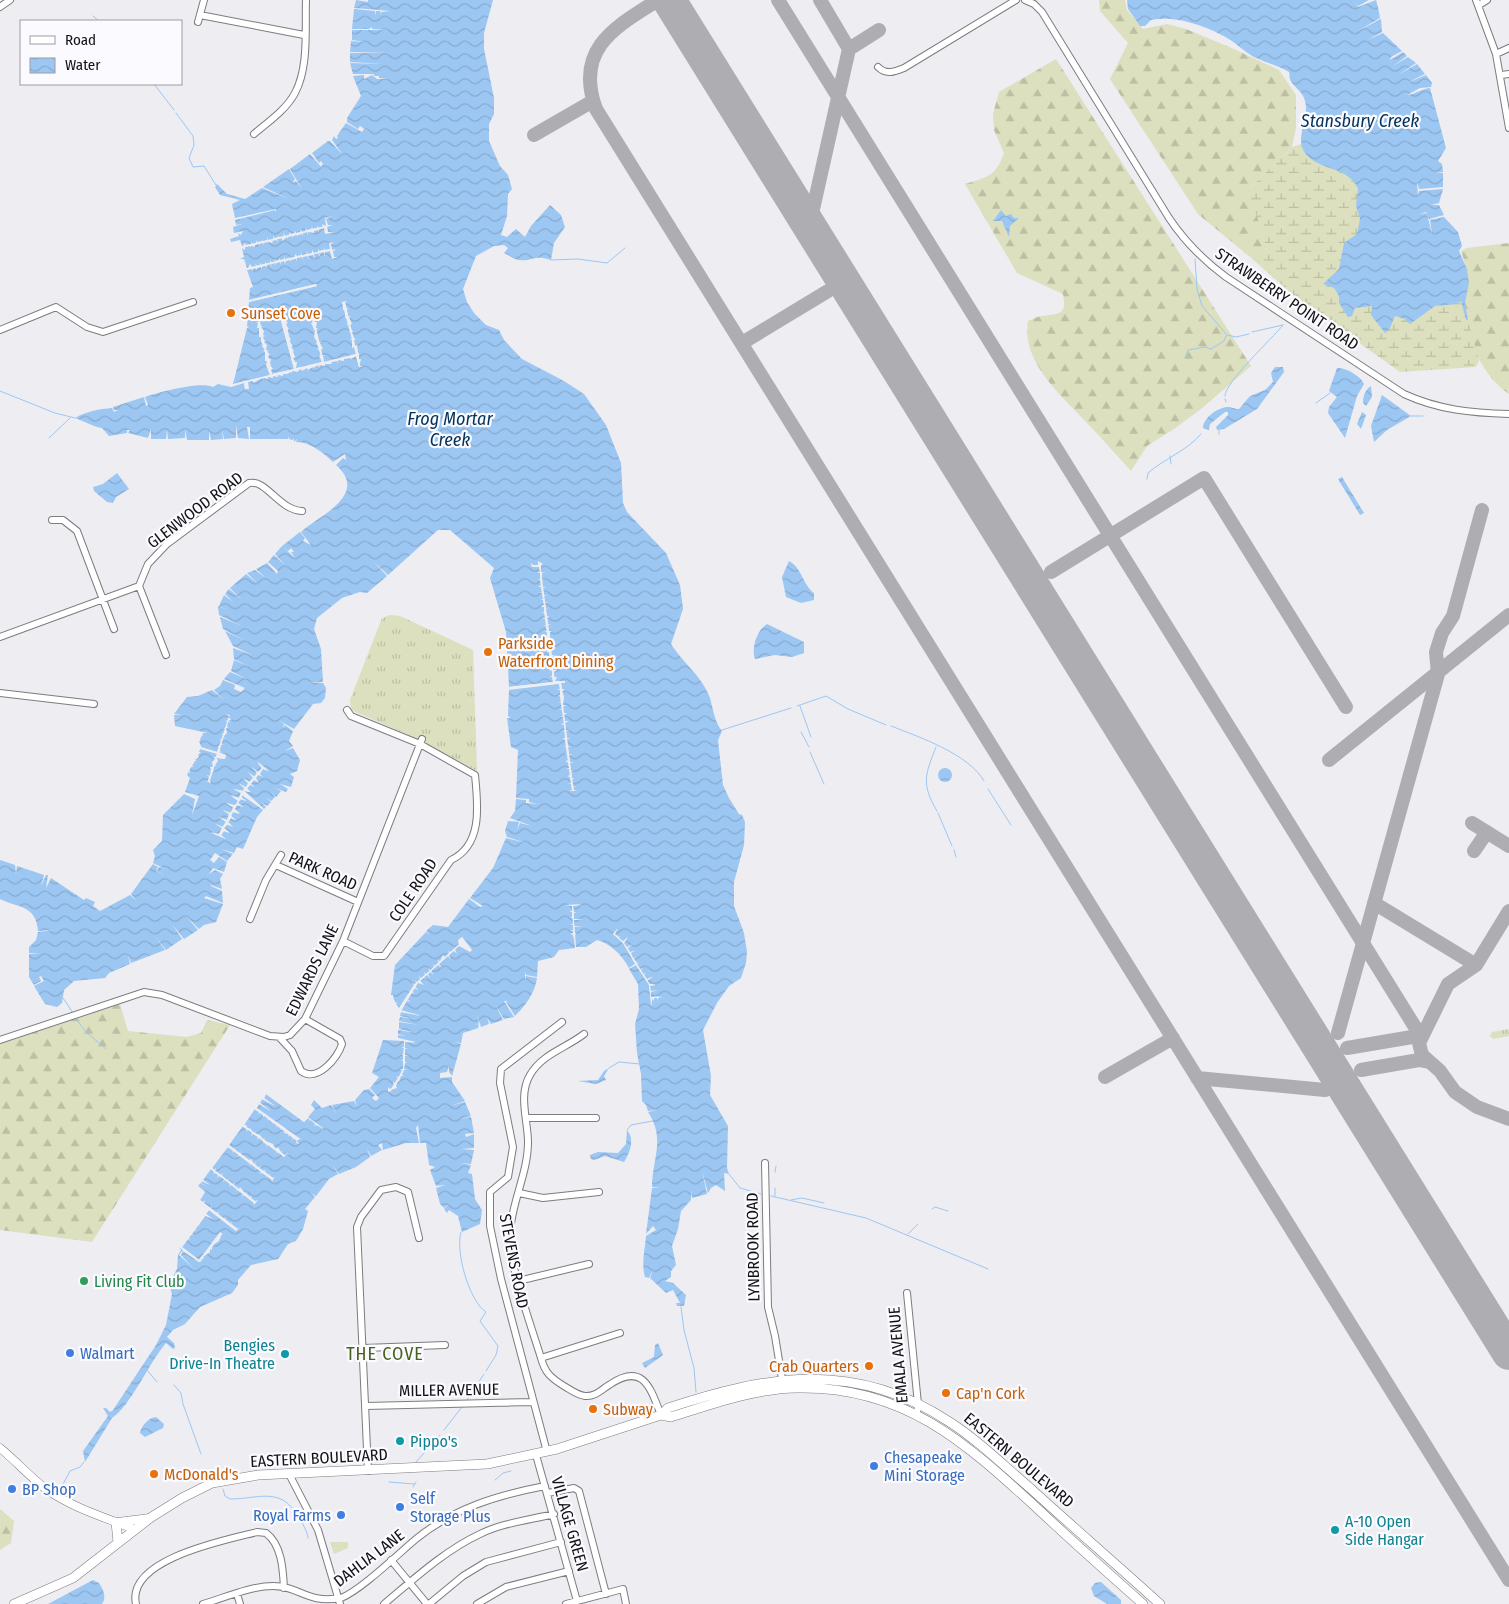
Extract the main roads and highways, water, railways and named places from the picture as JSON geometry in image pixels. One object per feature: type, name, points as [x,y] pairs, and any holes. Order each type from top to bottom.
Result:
[{"type":"main road","name":"EASTERN BOULEVARD","points":[[14,1604],[73,1578],[150,1518],[182,1498],[212,1483],[242,1477],[487,1464],[547,1452],[661,1415],[668,1408],[728,1389],[821,1379],[857,1384],[889,1392],[918,1404],[947,1420],[978,1442],[1160,1604]]},
{"type":"main road","name":"EASTERN BOULEVARD","points":[[783,1384],[852,1393],[884,1401],[934,1423],[973,1451],[1143,1604]]},
{"type":"main road","points":[[116,1522],[118,1542]]},
{"type":"water","name":"Frog Mortar Creek","points":[[356,0],[368,2],[368,0],[493,0],[484,33],[484,49],[494,98],[494,114],[489,124],[489,141],[500,166],[508,175],[512,189],[508,194],[507,216],[501,235],[507,237],[516,229],[525,237],[531,226],[550,205],[561,215],[565,227],[554,243],[551,260],[540,258],[517,259],[504,253],[508,248],[504,245],[494,246],[476,256],[463,289],[467,302],[474,313],[486,325],[499,330],[504,340],[522,359],[584,394],[606,425],[621,463],[623,503],[627,512],[666,553],[680,585],[683,609],[671,644],[707,690],[716,720],[722,731],[718,740],[723,785],[745,822],[744,845],[734,882],[734,906],[744,933],[747,952],[746,963],[741,978],[729,986],[717,1003],[703,1030],[711,1076],[710,1095],[728,1126],[727,1168],[729,1174],[724,1173],[725,1191],[716,1185],[708,1193],[702,1171],[707,1194],[692,1198],[691,1190],[691,1200],[681,1211],[678,1229],[672,1246],[676,1265],[671,1271],[671,1277],[665,1281],[673,1283],[686,1295],[684,1306],[677,1306],[676,1303],[680,1303],[673,1290],[666,1293],[650,1278],[653,1269],[649,1278],[645,1277],[644,1272],[643,1262],[646,1236],[656,1230],[653,1226],[646,1234],[652,1188],[660,1187],[652,1187],[657,1140],[656,1131],[648,1112],[657,1110],[648,1111],[642,1101],[635,1024],[639,1009],[638,984],[629,969],[636,965],[649,985],[651,1006],[652,999],[661,996],[651,997],[650,986],[656,985],[650,985],[647,981],[653,977],[647,980],[624,943],[628,937],[623,942],[614,934],[618,928],[613,934],[623,943],[636,964],[629,968],[616,951],[607,944],[597,940],[586,947],[576,947],[574,920],[583,919],[574,919],[573,906],[582,905],[565,905],[572,906],[572,911],[570,912],[572,912],[575,948],[559,950],[554,957],[538,961],[537,977],[526,975],[525,972],[525,980],[526,976],[537,978],[532,994],[526,1004],[515,1016],[506,1002],[508,1001],[504,1001],[514,1017],[504,1019],[496,1006],[503,1020],[491,1024],[487,1018],[489,1024],[481,1027],[477,1015],[479,1023],[476,1025],[479,1024],[478,1028],[463,1033],[461,1043],[455,1042],[461,1044],[452,1076],[449,1072],[449,1066],[447,1072],[440,1073],[440,1078],[452,1077],[452,1082],[465,1101],[450,1106],[465,1102],[471,1116],[460,1119],[471,1117],[474,1133],[465,1134],[466,1137],[474,1134],[474,1148],[461,1149],[474,1150],[471,1164],[460,1163],[471,1165],[468,1173],[472,1174],[475,1199],[482,1210],[480,1224],[462,1232],[458,1216],[449,1210],[447,1213],[444,1209],[449,1204],[444,1208],[440,1204],[436,1188],[445,1185],[436,1186],[430,1170],[435,1167],[429,1165],[426,1143],[420,1143],[418,1125],[416,1128],[419,1143],[406,1143],[383,1150],[382,1143],[378,1145],[382,1150],[371,1156],[367,1149],[370,1157],[356,1167],[339,1174],[333,1165],[338,1174],[329,1179],[316,1196],[310,1193],[315,1197],[305,1209],[308,1211],[303,1229],[296,1241],[288,1244],[278,1259],[251,1265],[238,1280],[238,1285],[232,1293],[200,1307],[185,1324],[173,1330],[167,1337],[174,1343],[175,1348],[173,1349],[166,1343],[126,1404],[112,1418],[85,1462],[83,1451],[108,1416],[103,1408],[110,1412],[113,1410],[156,1345],[166,1325],[172,1294],[169,1284],[177,1269],[178,1255],[181,1250],[179,1247],[199,1262],[220,1237],[221,1233],[199,1260],[182,1247],[206,1215],[213,1219],[206,1214],[209,1210],[236,1231],[238,1229],[200,1200],[205,1192],[198,1186],[202,1181],[210,1185],[203,1180],[211,1169],[253,1204],[256,1202],[212,1168],[228,1147],[272,1180],[272,1182],[274,1177],[229,1145],[243,1126],[284,1157],[285,1155],[244,1125],[255,1109],[297,1141],[299,1139],[256,1108],[259,1104],[271,1111],[260,1103],[262,1099],[275,1106],[264,1098],[266,1094],[304,1122],[308,1118],[319,1126],[308,1117],[315,1109],[311,1105],[314,1100],[322,1108],[331,1105],[336,1113],[332,1105],[354,1101],[357,1106],[355,1100],[364,1090],[369,1089],[375,1095],[372,1098],[376,1101],[379,1098],[370,1088],[379,1077],[372,1073],[383,1040],[404,1041],[403,1069],[405,1042],[416,1042],[398,1038],[398,1035],[406,1036],[398,1034],[398,1030],[417,1033],[399,1029],[399,1022],[419,1025],[399,1021],[400,1017],[414,1019],[400,1016],[401,1012],[421,1015],[401,1011],[418,983],[422,983],[420,981],[459,946],[472,950],[462,937],[459,944],[440,962],[438,960],[439,962],[414,985],[399,1008],[396,1004],[398,1002],[396,1003],[393,995],[391,995],[395,965],[426,932],[429,935],[426,931],[433,925],[448,927],[468,898],[480,907],[483,906],[470,898],[493,868],[506,838],[526,843],[507,837],[505,831],[508,821],[519,822],[517,830],[520,823],[532,826],[510,818],[515,811],[516,799],[526,800],[526,803],[538,804],[529,802],[529,799],[516,798],[518,750],[511,747],[507,718],[511,718],[508,716],[509,689],[559,683],[560,689],[557,690],[560,690],[560,695],[558,696],[560,696],[564,724],[565,738],[563,739],[565,739],[567,753],[565,754],[567,754],[570,775],[568,776],[570,776],[572,790],[570,790],[574,791],[570,763],[573,763],[570,762],[567,739],[570,738],[567,738],[563,706],[566,706],[563,705],[562,690],[565,689],[562,689],[561,683],[565,683],[565,681],[555,682],[552,656],[554,655],[552,655],[551,648],[554,647],[550,647],[550,632],[541,573],[544,573],[541,572],[540,561],[539,565],[533,566],[531,563],[532,567],[539,566],[540,572],[537,573],[540,573],[541,586],[539,587],[541,587],[544,605],[541,606],[544,606],[548,644],[546,645],[548,645],[551,669],[549,670],[552,670],[553,682],[509,687],[506,632],[490,578],[494,568],[450,530],[438,530],[388,575],[374,562],[387,576],[367,593],[360,592],[342,598],[317,618],[314,629],[321,649],[323,682],[307,683],[323,683],[326,688],[325,698],[321,703],[313,704],[294,729],[278,720],[284,724],[283,728],[285,725],[293,731],[289,741],[293,746],[285,751],[293,748],[300,760],[297,771],[290,774],[294,777],[291,787],[280,784],[288,789],[286,792],[275,788],[281,791],[276,797],[271,792],[275,797],[271,801],[266,797],[271,802],[267,806],[261,802],[266,807],[264,809],[244,791],[250,792],[247,788],[263,769],[269,771],[257,763],[262,768],[258,772],[252,767],[257,773],[250,782],[243,778],[249,784],[243,791],[234,789],[241,792],[239,798],[231,795],[238,801],[235,806],[226,803],[234,808],[230,813],[223,810],[229,814],[227,820],[219,817],[226,822],[222,827],[215,823],[222,828],[219,834],[211,833],[226,839],[221,835],[224,831],[229,833],[224,828],[226,824],[233,827],[228,822],[231,818],[236,820],[231,816],[233,812],[240,813],[234,809],[237,805],[243,807],[238,804],[240,799],[247,801],[242,798],[242,795],[263,810],[257,817],[243,849],[237,847],[234,853],[221,849],[233,854],[227,861],[215,853],[210,860],[214,863],[219,857],[227,862],[224,872],[213,868],[209,874],[215,870],[223,874],[220,879],[222,889],[211,885],[210,881],[211,886],[222,891],[223,903],[206,896],[204,898],[223,904],[216,922],[204,925],[199,929],[185,915],[198,930],[184,939],[172,924],[182,939],[166,950],[154,935],[165,950],[131,963],[128,955],[130,964],[109,973],[105,978],[74,981],[64,990],[62,1003],[57,1007],[45,1004],[34,986],[44,981],[41,976],[39,977],[41,981],[34,985],[29,977],[29,954],[40,953],[29,953],[29,947],[36,940],[38,932],[55,930],[38,931],[34,916],[30,911],[0,899],[0,860],[15,865],[16,874],[17,866],[44,875],[41,886],[46,875],[48,875],[46,888],[51,878],[84,900],[86,898],[95,902],[93,906],[100,911],[130,895],[136,900],[131,894],[153,864],[158,867],[156,871],[165,875],[157,871],[159,867],[165,869],[153,863],[155,856],[153,850],[162,841],[163,815],[184,794],[195,799],[192,815],[199,796],[185,792],[190,778],[187,775],[200,749],[217,753],[208,781],[210,780],[217,758],[225,759],[226,755],[219,753],[229,718],[217,752],[200,747],[201,745],[198,744],[203,733],[208,733],[175,726],[174,715],[182,714],[174,714],[187,697],[198,696],[212,690],[224,700],[214,690],[220,686],[223,680],[235,685],[234,689],[241,692],[245,688],[224,679],[230,672],[246,679],[231,671],[234,660],[248,666],[234,659],[233,648],[252,655],[233,646],[225,631],[244,640],[223,629],[220,617],[240,625],[219,615],[218,606],[225,609],[219,606],[224,595],[233,602],[225,594],[229,589],[241,599],[230,588],[246,574],[258,584],[247,573],[255,570],[266,578],[256,569],[267,563],[277,574],[278,571],[268,562],[274,555],[285,565],[275,554],[282,546],[300,532],[305,538],[303,541],[311,545],[301,532],[329,512],[344,495],[347,486],[345,476],[336,465],[343,458],[346,460],[345,454],[333,462],[316,449],[307,444],[296,442],[297,439],[294,442],[294,438],[293,440],[289,439],[288,436],[288,439],[250,439],[250,427],[247,427],[249,439],[238,438],[236,425],[236,438],[224,439],[222,429],[223,439],[211,440],[209,431],[209,440],[187,440],[185,429],[185,438],[168,439],[167,430],[166,439],[151,439],[151,429],[148,438],[128,433],[130,430],[127,430],[127,433],[109,436],[102,428],[75,418],[103,409],[112,408],[114,412],[118,410],[114,410],[113,407],[144,397],[146,406],[148,405],[145,397],[180,388],[199,385],[213,387],[218,384],[231,387],[244,383],[245,389],[247,382],[318,365],[319,367],[319,365],[356,356],[359,367],[361,359],[359,360],[357,345],[355,346],[345,302],[342,303],[356,354],[324,362],[315,323],[317,322],[315,322],[312,310],[310,310],[322,362],[296,369],[295,363],[297,362],[293,358],[295,357],[285,317],[281,319],[294,369],[272,374],[259,322],[262,347],[264,347],[270,375],[233,384],[247,328],[249,327],[247,326],[249,302],[317,286],[316,284],[249,300],[250,288],[253,287],[247,270],[251,269],[253,271],[252,269],[261,267],[262,269],[262,266],[330,251],[334,258],[332,251],[336,250],[332,250],[330,243],[330,249],[319,251],[318,249],[318,252],[308,254],[306,252],[307,254],[247,268],[244,259],[240,259],[244,257],[242,248],[324,228],[328,232],[326,219],[326,226],[307,230],[306,228],[306,231],[296,233],[295,231],[295,233],[285,236],[284,233],[284,236],[274,239],[273,236],[273,239],[242,246],[240,240],[231,242],[230,239],[239,236],[238,233],[241,235],[243,231],[234,233],[233,227],[242,224],[236,225],[235,220],[275,210],[276,212],[276,209],[235,218],[232,204],[240,200],[220,195],[215,187],[217,184],[227,194],[245,199],[262,188],[289,199],[263,187],[289,169],[295,179],[292,183],[296,181],[302,189],[290,169],[310,154],[323,169],[321,161],[319,163],[312,153],[328,141],[343,155],[332,140],[334,136],[336,139],[338,138],[337,136],[346,123],[362,132],[364,129],[371,133],[360,126],[358,129],[347,122],[347,118],[361,96],[353,76],[364,75],[364,79],[372,75],[377,79],[389,79],[379,78],[379,76],[373,74],[353,74],[350,63],[384,64],[350,62],[350,53],[389,53],[350,52],[351,41],[366,42],[352,40],[352,30],[389,30],[372,29],[372,27],[369,29],[352,29],[354,9],[375,11],[375,16],[376,11],[380,11],[381,15],[381,12],[390,11],[354,8]],"holes":[[[282,546],[288,551],[291,548],[295,558]],[[403,1071],[398,1081],[389,1092]]]},
{"type":"water","name":"Stansbury Creek","points":[[1127,0],[1369,0],[1358,6],[1356,3],[1358,7],[1376,0],[1380,18],[1356,32],[1381,19],[1382,32],[1367,40],[1383,33],[1402,51],[1391,57],[1390,60],[1403,52],[1407,56],[1393,66],[1408,57],[1416,63],[1398,75],[1417,64],[1425,74],[1407,83],[1426,75],[1432,83],[1431,87],[1420,88],[1407,95],[1430,88],[1446,148],[1438,161],[1442,164],[1443,172],[1435,173],[1443,173],[1443,187],[1419,189],[1417,181],[1418,196],[1419,191],[1443,189],[1439,203],[1431,205],[1439,205],[1444,215],[1429,219],[1427,213],[1432,235],[1430,220],[1444,217],[1458,232],[1462,246],[1459,251],[1467,269],[1469,283],[1465,303],[1468,320],[1466,320],[1461,301],[1456,304],[1435,306],[1410,324],[1405,319],[1395,316],[1389,330],[1385,333],[1371,315],[1372,306],[1355,308],[1352,316],[1348,317],[1339,303],[1339,296],[1334,288],[1323,284],[1339,269],[1344,243],[1357,234],[1360,219],[1356,206],[1358,189],[1348,176],[1318,163],[1305,153],[1302,147],[1301,134],[1306,114],[1305,101],[1302,94],[1291,82],[1289,72],[1254,57],[1232,41],[1193,23],[1161,19],[1151,20],[1145,26],[1140,26],[1128,9]]},
{"type":"water","points":[[1001,210],[1006,216],[1011,214],[1014,218],[1019,218],[1010,226],[1009,237],[1002,221],[993,221]]},
{"type":"water","points":[[1275,367],[1283,367],[1284,372],[1257,409],[1224,429],[1217,430],[1216,427],[1228,415],[1228,412],[1225,412],[1210,424],[1209,430],[1203,428],[1205,421],[1215,411],[1227,407],[1239,409],[1250,396],[1265,390],[1273,382],[1271,373]]},
{"type":"water","points":[[1337,368],[1352,373],[1360,378],[1364,384],[1357,396],[1345,438],[1328,413],[1329,407],[1337,397],[1329,391]]},
{"type":"water","points":[[1371,386],[1372,397],[1366,406],[1363,403],[1364,396],[1367,389]]},
{"type":"water","points":[[1382,395],[1411,416],[1387,430],[1374,442],[1371,426]]},
{"type":"water","points":[[1362,412],[1366,415],[1361,429],[1357,424]]},
{"type":"water","points":[[117,473],[129,489],[116,497],[113,503],[107,502],[94,491],[93,487],[103,484]]},
{"type":"water","points":[[1342,477],[1364,513],[1360,515],[1338,479]]},
{"type":"water","points":[[789,561],[797,568],[807,586],[814,593],[814,600],[801,603],[786,597],[782,577]]},
{"type":"water","points":[[767,624],[804,642],[804,653],[792,657],[775,655],[755,659],[756,640],[760,630]]},
{"type":"water","points":[[945,768],[950,770],[952,775],[950,780],[945,782],[940,780],[938,775],[940,770]]},
{"type":"water","points":[[609,1068],[604,1076],[606,1080],[596,1084],[578,1081],[598,1080],[604,1071]]},
{"type":"water","points":[[627,1130],[631,1138],[631,1146],[624,1162],[605,1156],[594,1160],[591,1159],[590,1155],[598,1152],[618,1153],[626,1144]]},
{"type":"water","points":[[658,1343],[663,1355],[645,1368],[642,1363],[654,1357],[655,1345]]},
{"type":"water","points":[[156,1417],[164,1424],[163,1428],[145,1437],[140,1433],[142,1427],[148,1420]]},
{"type":"water","points":[[93,1580],[99,1583],[103,1590],[104,1599],[102,1604],[48,1604]]},
{"type":"water","points":[[1101,1582],[1121,1600],[1121,1604],[1107,1604],[1094,1596],[1091,1588],[1095,1583]]},
{"type":"waterway","name":"Frog Mortar Creek","points":[[93,16],[98,20]]},
{"type":"waterway","name":"Frog Mortar Creek","points":[[155,85],[174,110]]},
{"type":"waterway","name":"Frog Mortar Creek","points":[[176,113],[193,136],[194,145],[189,158],[193,167],[204,166],[216,185]]},
{"type":"waterway","name":"Frog Mortar Creek","points":[[551,260],[578,259],[607,263],[625,248]]},
{"type":"waterway","points":[[1195,259],[1197,289],[1202,306],[1227,335],[1236,337],[1249,334]]},
{"type":"waterway","points":[[1252,332],[1283,325]]},
{"type":"waterway","points":[[1225,396],[1232,381],[1283,325]]},
{"type":"waterway","points":[[1185,358],[1188,350],[1205,347],[1211,349],[1224,341],[1226,336]]},
{"type":"waterway","points":[[0,391],[55,413],[75,418]]},
{"type":"waterway","points":[[1316,403],[1330,393]]},
{"type":"waterway","points":[[1411,416],[1423,416]]},
{"type":"waterway","points":[[49,438],[70,418]]},
{"type":"waterway","points":[[1147,479],[1148,473],[1196,440],[1201,434]]},
{"type":"waterway","points":[[1170,456],[1171,464]]},
{"type":"waterway","points":[[797,706],[826,696],[848,709],[886,725]]},
{"type":"waterway","points":[[800,706],[811,737]]},
{"type":"waterway","points":[[722,730],[791,708]]},
{"type":"waterway","points":[[891,726],[929,741],[955,755],[977,771],[984,781]]},
{"type":"waterway","points":[[801,732],[809,747]]},
{"type":"waterway","points":[[936,747],[926,779],[929,794],[937,811]]},
{"type":"waterway","points":[[810,752],[824,784]]},
{"type":"waterway","points":[[988,789],[1011,825]]},
{"type":"waterway","points":[[938,813],[952,846]]},
{"type":"waterway","points":[[954,850],[956,857]]},
{"type":"waterway","points":[[63,998],[73,1013]]},
{"type":"waterway","points":[[76,1019],[86,1032],[106,1049]]},
{"type":"waterway","points":[[609,1068],[619,1062],[640,1064]]},
{"type":"waterway","points":[[627,1130],[631,1125],[653,1121]]},
{"type":"waterway","points":[[775,1172],[776,1166]]},
{"type":"waterway","name":"Frog Mortar Creek","points":[[729,1174],[740,1188],[761,1194]]},
{"type":"waterway","points":[[775,1188],[775,1196]]},
{"type":"waterway","points":[[771,1196],[866,1218],[988,1269]]},
{"type":"waterway","points":[[791,1200],[802,1198],[824,1203]]},
{"type":"waterway","points":[[932,1209],[935,1207],[948,1211]]},
{"type":"waterway","points":[[908,1234],[918,1224]]},
{"type":"waterway","points":[[461,1232],[460,1251],[465,1275],[474,1298],[486,1312],[480,1321],[498,1346],[496,1355],[486,1371]]},
{"type":"waterway","name":"Frog Mortar Creek","points":[[681,1307],[684,1330],[694,1368],[696,1392]]},
{"type":"waterway","points":[[147,1370],[157,1382]]},
{"type":"waterway","points":[[467,1400],[484,1374]]},
{"type":"waterway","points":[[174,1385],[181,1393],[183,1404],[201,1454]]},
{"type":"waterway","points":[[444,1430],[462,1407]]},
{"type":"waterway","points":[[416,1462],[440,1435]]},
{"type":"waterway","name":"Frog Mortar Creek","points":[[62,1486],[70,1471],[80,1467],[84,1462]]},
{"type":"waterway","points":[[495,1480],[503,1473],[511,1471]]},
{"type":"waterway","points":[[389,1482],[414,1484]]},
{"type":"waterway","points":[[413,1487],[416,1482]]},
{"type":"waterway","points":[[223,1489],[225,1496],[230,1499],[268,1496],[284,1501],[298,1516],[308,1538]]},
{"type":"place","name":"Sunset Cove","points":[[231,313]]},
{"type":"place","name":"Parkside Waterfront Dining","points":[[488,652]]},
{"type":"place","name":"Living Fit Club","points":[[84,1281]]},
{"type":"place","name":"Walmart","points":[[70,1353]]},
{"type":"place","name":"Bengies Drive-In Theatre","points":[[285,1354]]},
{"type":"place","name":"Crab Quarters","points":[[869,1366]]},
{"type":"place","name":"Cap'n Cork","points":[[946,1393]]},
{"type":"place","name":"Subway","points":[[593,1409]]},
{"type":"place","name":"Pippo's","points":[[400,1441]]},
{"type":"place","name":"Chesapeake Mini Storage","points":[[874,1466]]},
{"type":"place","name":"McDonald's","points":[[154,1474]]},
{"type":"place","name":"BP Shop","points":[[12,1489]]},
{"type":"place","name":"Self Storage Plus","points":[[400,1507]]},
{"type":"place","name":"Royal Farms","points":[[341,1515]]},
{"type":"place","name":"A-10 Open Side Hangar","points":[[1335,1530]]},
{"type":"district","name":"THE COVE","points":[[385,1354]]}]
